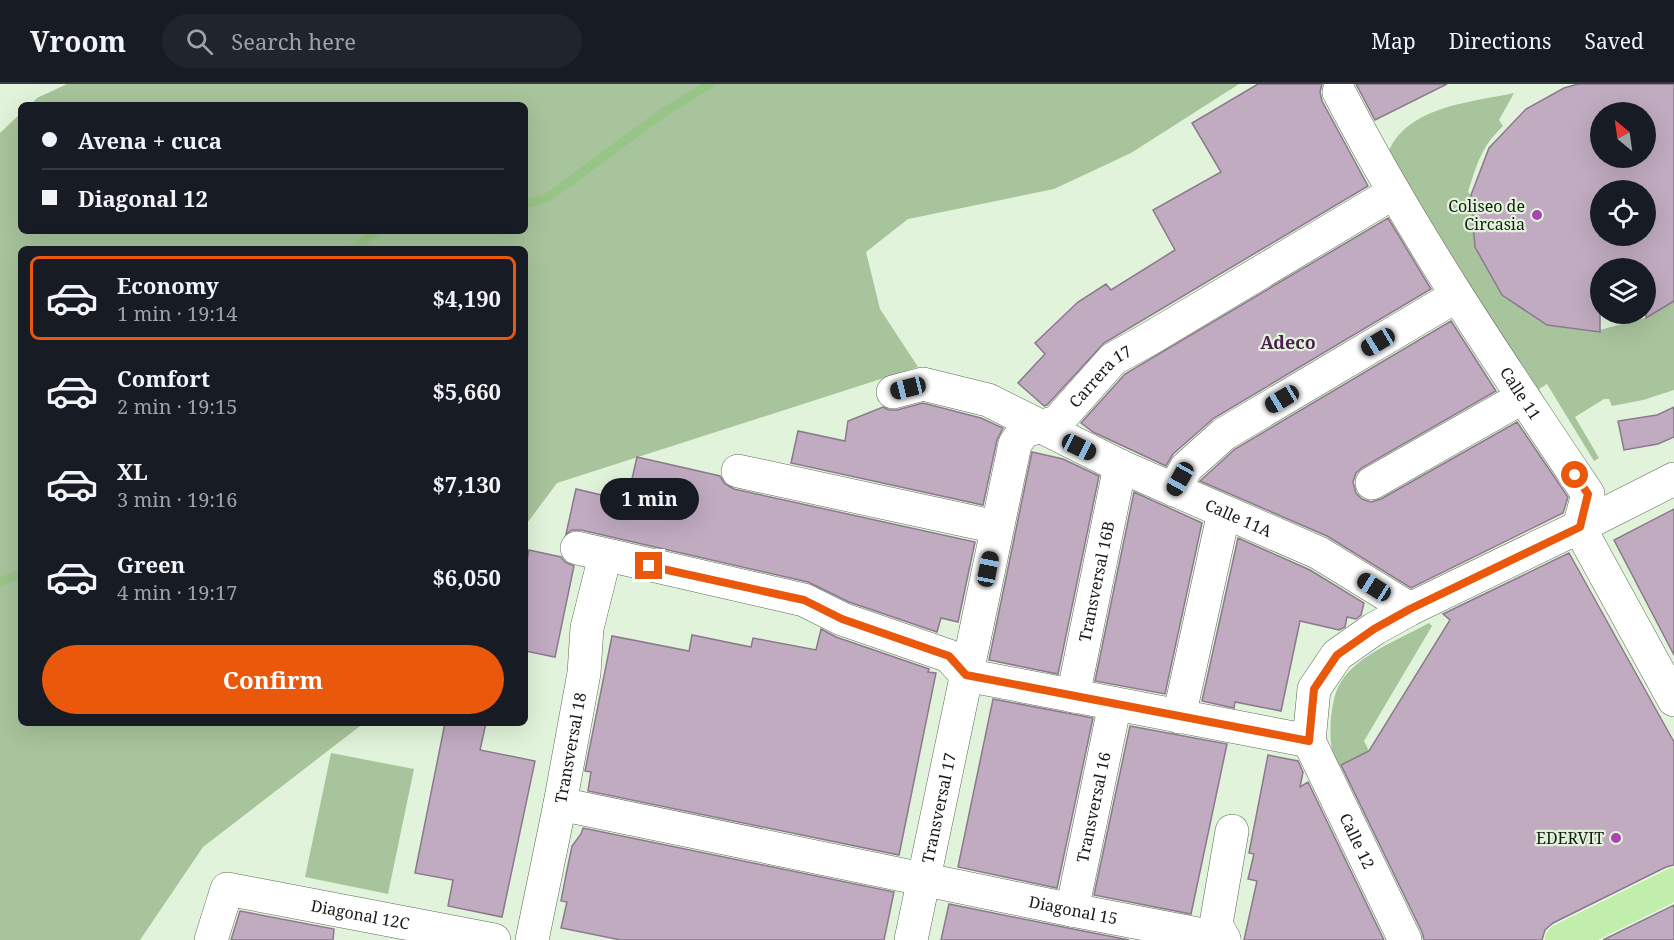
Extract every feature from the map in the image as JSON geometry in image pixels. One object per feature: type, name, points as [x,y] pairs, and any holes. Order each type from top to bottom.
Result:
[{"type":"main road","points":[[1561,940],[1674,884]]},
{"type":"street","name":"Calle 11","points":[[1339,92],[1393,193],[1456,296],[1588,494],[1580,527]]},
{"type":"street","name":"Carrera 17","points":[[966,675],[1015,444],[1024,431],[1057,422],[1113,359],[1393,193]]},
{"type":"street","points":[[1174,489],[1186,468],[1224,434],[1456,296]]},
{"type":"street","name":"Calle 11A","points":[[892,392],[923,384],[988,400],[1120,466],[1319,553],[1410,609]]},
{"type":"street","points":[[1372,483],[1522,397]]},
{"type":"street","name":"Transversal 16B","points":[[1073,696],[1120,466]]},
{"type":"street","points":[[738,471],[996,527]]},
{"type":"street","points":[[966,675],[1309,741],[1314,689],[1337,655],[1374,629],[1410,609],[1674,479]]},
{"type":"street","points":[[1179,717],[1224,512]]},
{"type":"street","points":[[1580,527],[1674,700]]},
{"type":"street","name":"Transversal 18","points":[[532,940],[584,673],[591,552],[804,600],[842,619],[949,656],[966,675]]},
{"type":"street","name":"Transversal 17","points":[[911,940],[966,675]]},
{"type":"street","name":"Transversal 16","points":[[1072,910],[1115,704]]},
{"type":"street","name":"Calle 12","points":[[1309,741],[1405,940]]},
{"type":"street","name":"Diagonal 15","points":[[560,804],[1224,940]]},
{"type":"street","points":[[1224,940],[1216,924],[1232,831]]},
{"type":"street","name":"Diagonal 12C","points":[[211,940],[227,889],[370,928],[494,940]]},
{"type":"green space","points":[[67,84],[1239,84],[1131,153],[1054,189],[908,219],[866,252],[880,309],[918,367],[557,483],[528,522],[528,246],[18,246],[18,726],[360,726],[203,847],[140,940],[0,940],[0,133],[18,116],[18,234],[528,234],[528,102],[33,102]]},
{"type":"green space","points":[[1514,93],[1499,120],[1503,126],[1490,141],[1477,164],[1468,192],[1471,195],[1475,247],[1502,295],[1547,325],[1596,331],[1622,324],[1656,324],[1656,312],[1674,301],[1674,390],[1643,400],[1612,406],[1609,399],[1604,399],[1575,417],[1599,458],[1594,461],[1547,384],[1539,389],[1590,476],[1465,291],[1389,151],[1398,136],[1411,124],[1426,115],[1461,103]]},
{"type":"green space","points":[[1429,623],[1432,626],[1364,741],[1369,751],[1337,767],[1331,742],[1331,717],[1335,695],[1341,682],[1348,672],[1369,655]]},
{"type":"green space","points":[[331,753],[414,769],[388,894],[305,877]]},
{"type":"building","points":[[1258,84],[1322,84],[1320,92],[1322,101],[1368,186],[1104,343],[1044,406],[1018,383],[1045,354],[1035,343],[1078,302],[1106,284],[1111,290],[1175,250],[1153,210],[1221,172],[1192,123]]},
{"type":"building","points":[[1356,84],[1447,84],[1375,120]]},
{"type":"building","name":"Coliseo de Circasia","points":[[1578,84],[1674,84],[1674,301],[1656,312],[1656,258],[1590,258],[1590,324],[1600,324],[1600,332],[1547,325],[1502,295],[1475,247],[1471,195],[1489,148],[1526,109],[1564,88]]},
{"type":"building","points":[[1388,218],[1431,289],[1214,418],[1173,454],[1166,466],[1093,432],[1081,423],[1125,374]]},
{"type":"building","points":[[1451,321],[1496,391],[1363,467],[1356,473],[1353,482],[1356,493],[1362,499],[1371,502],[1381,499],[1517,422],[1568,497],[1563,513],[1411,588],[1327,536],[1200,481],[1235,449]]},
{"type":"building","points":[[923,403],[981,418],[1003,428],[997,440],[983,505],[791,463],[798,431],[845,441],[848,421],[883,407],[897,410]]},
{"type":"building","points":[[1674,407],[1674,437],[1658,444],[1624,450],[1618,421],[1657,415]]},
{"type":"building","points":[[1032,452],[1063,459],[1099,476],[1058,674],[989,660]]},
{"type":"building","points":[[637,457],[720,476],[725,484],[734,489],[975,542],[958,622],[941,618],[937,632],[849,602],[808,582],[581,530],[572,530],[566,534],[576,489],[627,501]]},
{"type":"building","points":[[1134,492],[1202,523],[1165,694],[1095,681]]},
{"type":"building","points":[[1674,509],[1674,655],[1614,540]]},
{"type":"building","points":[[1238,538],[1310,570],[1364,603],[1361,615],[1356,619],[1347,617],[1345,627],[1339,630],[1300,621],[1281,711],[1235,702],[1234,708],[1202,701]]},
{"type":"building","points":[[529,550],[561,557],[565,562],[574,566],[555,657],[528,652]]},
{"type":"building","points":[[1569,553],[1674,742],[1674,865],[1553,923],[1545,930],[1542,940],[1424,940],[1341,765],[1369,751],[1450,620],[1443,614]]},
{"type":"building","points":[[821,629],[836,637],[936,673],[899,855],[588,791],[591,772],[585,771],[612,636],[689,651],[692,635],[751,647],[753,638],[816,650]]},
{"type":"building","points":[[993,699],[1093,718],[1057,888],[958,867]]},
{"type":"building","points":[[444,726],[485,726],[480,750],[535,761],[502,917],[448,906],[453,880],[415,873]]},
{"type":"building","points":[[1130,726],[1227,744],[1191,914],[1094,895]]},
{"type":"building","points":[[1268,755],[1298,761],[1303,772],[1300,787],[1308,782],[1384,940],[1244,940],[1257,881],[1248,879],[1254,854],[1249,853]]},
{"type":"building","points":[[583,828],[894,892],[884,940],[621,940],[561,928],[567,902],[561,901],[572,846]]},
{"type":"building","points":[[949,904],[1068,928],[1129,940],[941,940]]},
{"type":"building","points":[[1674,905],[1674,940],[1603,940]]},
{"type":"building","points":[[240,911],[334,929],[333,940],[231,940]]},
{"type":"waterway","points":[[528,203],[547,198],[664,112],[710,84]]},
{"type":"waterway","points":[[358,246],[372,234]]},
{"type":"waterway","points":[[0,582],[18,575]]},
{"type":"place","name":"Coliseo de Circasia","points":[[1537,215]]},
{"type":"place","name":"EDERVIT","points":[[1616,838]]},
{"type":"district","name":"Adeco","points":[[1288,342]]},
{"type":"route","points":[[649,566],[804,600],[842,619],[949,656],[966,675],[1309,741],[1314,689],[1337,655],[1374,629],[1410,609],[1580,527],[1588,494],[1575,475]]}]
